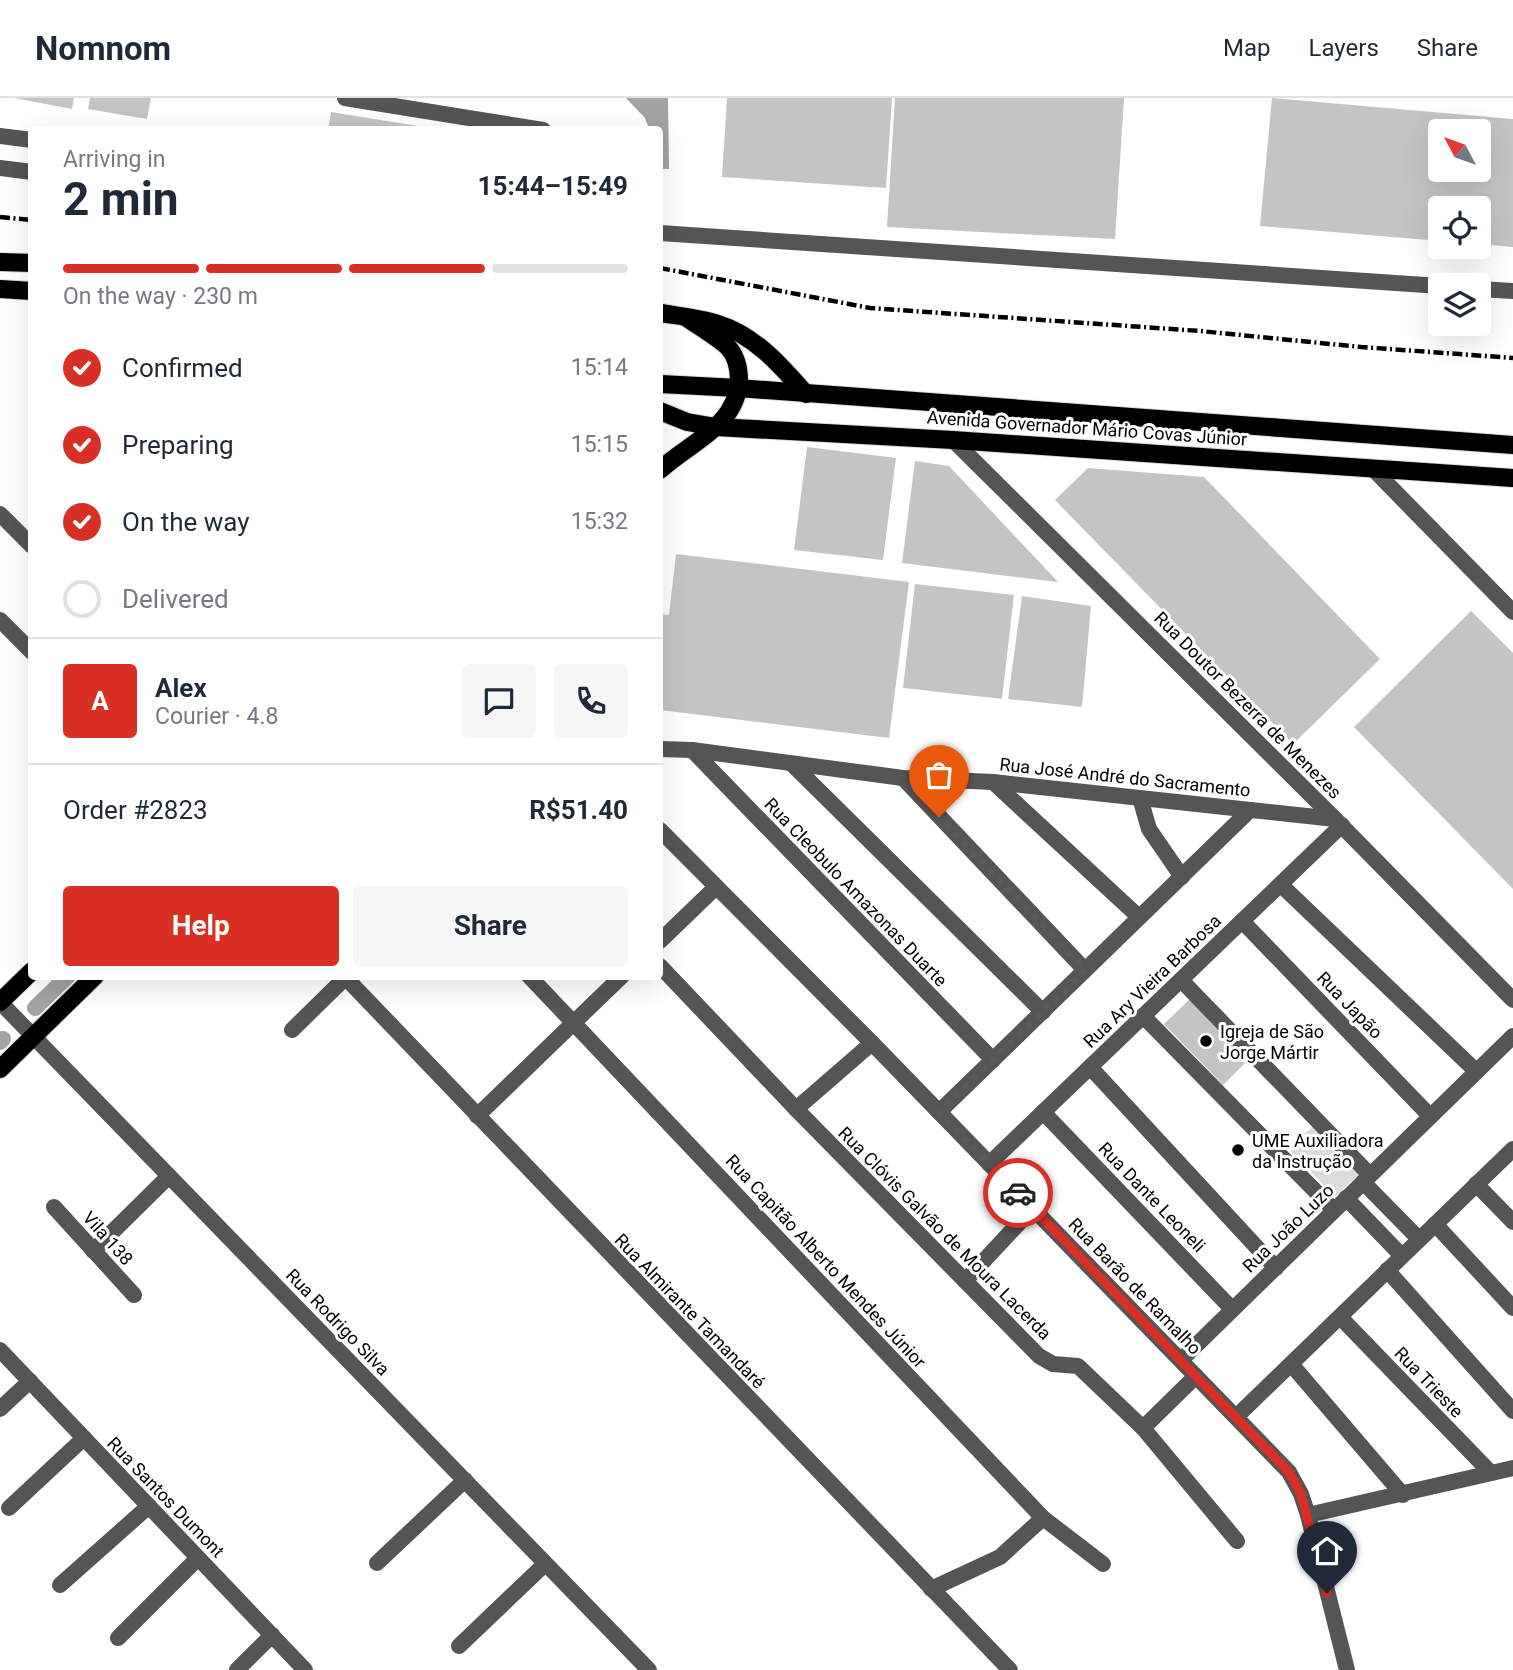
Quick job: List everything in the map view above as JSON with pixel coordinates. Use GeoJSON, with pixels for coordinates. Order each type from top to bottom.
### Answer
{"type":"FeatureCollection","features":[{"type":"Feature","properties":{"kind":"main road"},"geometry":{"type":"LineString","coordinates":[[0,262],[28,263]]}},
{"type":"Feature","properties":{"kind":"main road"},"geometry":{"type":"LineString","coordinates":[[0,289],[28,291]]}},
{"type":"Feature","properties":{"kind":"main road"},"geometry":{"type":"LineString","coordinates":[[663,314],[718,324],[741,334],[773,357],[806,394]]}},
{"type":"Feature","properties":{"kind":"main road"},"geometry":{"type":"LineString","coordinates":[[663,468],[716,427],[735,405],[738,387],[739,368],[729,348],[687,318]]}},
{"type":"Feature","properties":{"kind":"main road","name":"Avenida Governador Mário Covas Júnior"},"geometry":{"type":"LineString","coordinates":[[663,384],[738,387],[1513,445]]}},
{"type":"Feature","properties":{"kind":"main road","name":"Avenida Governador Mário Covas Júnior"},"geometry":{"type":"LineString","coordinates":[[663,412],[687,422],[716,427],[953,440],[1513,478]]}},
{"type":"Feature","properties":{"kind":"main road"},"geometry":{"type":"LineString","coordinates":[[1,1003],[28,975]]}},
{"type":"Feature","properties":{"kind":"main road"},"geometry":{"type":"LineString","coordinates":[[0,1069],[31,1034],[91,980]]}},
{"type":"Feature","properties":{"kind":"street"},"geometry":{"type":"LineString","coordinates":[[345,98],[518,126]]}},
{"type":"Feature","properties":{"kind":"street"},"geometry":{"type":"LineString","coordinates":[[0,136],[28,140]]}},
{"type":"Feature","properties":{"kind":"street"},"geometry":{"type":"LineString","coordinates":[[0,168],[28,172]]}},
{"type":"Feature","properties":{"kind":"street"},"geometry":{"type":"LineString","coordinates":[[663,233],[1428,285]]}},
{"type":"Feature","properties":{"kind":"street"},"geometry":{"type":"LineString","coordinates":[[1491,290],[1513,291]]}},
{"type":"Feature","properties":{"kind":"street","name":"Rua Doutor Bezerra de Menezes"},"geometry":{"type":"LineString","coordinates":[[953,440],[1513,999]]}},
{"type":"Feature","properties":{"kind":"street"},"geometry":{"type":"LineString","coordinates":[[1373,468],[1513,612]]}},
{"type":"Feature","properties":{"kind":"street"},"geometry":{"type":"LineString","coordinates":[[0,514],[28,542]]}},
{"type":"Feature","properties":{"kind":"street"},"geometry":{"type":"LineString","coordinates":[[0,621],[28,648]]}},
{"type":"Feature","properties":{"kind":"street","name":"Rua José André do Sacramento"},"geometry":{"type":"LineString","coordinates":[[663,749],[692,750],[903,778],[993,782],[1338,822]]}},
{"type":"Feature","properties":{"kind":"street","name":"Rua Cleobulo Amazonas Duarte"},"geometry":{"type":"LineString","coordinates":[[692,750],[993,1060]]}},
{"type":"Feature","properties":{"kind":"street"},"geometry":{"type":"LineString","coordinates":[[793,765],[1043,1012]]}},
{"type":"Feature","properties":{"kind":"street"},"geometry":{"type":"LineString","coordinates":[[903,778],[1085,970]]}},
{"type":"Feature","properties":{"kind":"street"},"geometry":{"type":"LineString","coordinates":[[993,782],[1139,918]]}},
{"type":"Feature","properties":{"kind":"street"},"geometry":{"type":"LineString","coordinates":[[1140,798],[1149,829],[1182,877]]}},
{"type":"Feature","properties":{"kind":"street"},"geometry":{"type":"LineString","coordinates":[[939,1112],[1250,810]]}},
{"type":"Feature","properties":{"kind":"street","name":"Rua Ary Vieira Barbosa"},"geometry":{"type":"LineString","coordinates":[[989,1164],[1282,885],[1338,822]]}},
{"type":"Feature","properties":{"kind":"street","name":"Rua Barão de Ramalho"},"geometry":{"type":"LineString","coordinates":[[663,833],[872,1043],[1289,1472],[1308,1515],[1347,1670]]}},
{"type":"Feature","properties":{"kind":"street"},"geometry":{"type":"LineString","coordinates":[[1282,885],[1476,1071]]}},
{"type":"Feature","properties":{"kind":"street"},"geometry":{"type":"LineString","coordinates":[[663,938],[715,888]]}},
{"type":"Feature","properties":{"kind":"street","name":"Rua Japão"},"geometry":{"type":"LineString","coordinates":[[1242,921],[1430,1116]]}},
{"type":"Feature","properties":{"kind":"street","name":"Rua Clóvis Galvão de Moura Lacerda"},"geometry":{"type":"LineString","coordinates":[[663,969],[1039,1356],[1053,1364],[1078,1366],[1143,1428],[1237,1541]]}},
{"type":"Feature","properties":{"kind":"street"},"geometry":{"type":"LineString","coordinates":[[292,1030],[342,980]]}},
{"type":"Feature","properties":{"kind":"street","name":"Rua Almirante Tamandaré"},"geometry":{"type":"LineString","coordinates":[[348,980],[1010,1670]]}},
{"type":"Feature","properties":{"kind":"street","name":"Rua Capitão Alberto Mendes Júnior"},"geometry":{"type":"LineString","coordinates":[[533,980],[1043,1518],[1102,1564]]}},
{"type":"Feature","properties":{"kind":"street"},"geometry":{"type":"LineString","coordinates":[[477,1116],[618,980]]}},
{"type":"Feature","properties":{"kind":"street"},"geometry":{"type":"LineString","coordinates":[[1181,980],[1367,1178],[1419,1240]]}},
{"type":"Feature","properties":{"kind":"street","name":"Rua Rodrigo Silva"},"geometry":{"type":"LineString","coordinates":[[1,1003],[649,1670]]}},
{"type":"Feature","properties":{"kind":"street"},"geometry":{"type":"LineString","coordinates":[[1143,1016],[1334,1210]]}},
{"type":"Feature","properties":{"kind":"street","name":"Rua João Luzo"},"geometry":{"type":"LineString","coordinates":[[1181,1360],[1513,1035]]}},
{"type":"Feature","properties":{"kind":"street"},"geometry":{"type":"LineString","coordinates":[[796,1109],[872,1043]]}},
{"type":"Feature","properties":{"kind":"street"},"geometry":{"type":"LineString","coordinates":[[1090,1067],[1276,1268]]}},
{"type":"Feature","properties":{"kind":"street","name":"Rua Dante Leoneli"},"geometry":{"type":"LineString","coordinates":[[1043,1112],[1232,1309]]}},
{"type":"Feature","properties":{"kind":"street"},"geometry":{"type":"LineString","coordinates":[[1236,1417],[1513,1149]]}},
{"type":"Feature","properties":{"kind":"street"},"geometry":{"type":"LineString","coordinates":[[93,1251],[169,1176]]}},
{"type":"Feature","properties":{"kind":"street"},"geometry":{"type":"LineString","coordinates":[[1476,1184],[1513,1222]]}},
{"type":"Feature","properties":{"kind":"street"},"geometry":{"type":"LineString","coordinates":[[1346,1198],[1402,1256]]}},
{"type":"Feature","properties":{"kind":"street","name":"Vila 138"},"geometry":{"type":"LineString","coordinates":[[54,1207],[134,1295]]}},
{"type":"Feature","properties":{"kind":"street"},"geometry":{"type":"LineString","coordinates":[[965,1281],[1033,1208]]}},
{"type":"Feature","properties":{"kind":"street"},"geometry":{"type":"LineString","coordinates":[[1435,1224],[1513,1308]]}},
{"type":"Feature","properties":{"kind":"street"},"geometry":{"type":"LineString","coordinates":[[1387,1270],[1513,1411]]}},
{"type":"Feature","properties":{"kind":"street","name":"Rua Trieste"},"geometry":{"type":"LineString","coordinates":[[1340,1317],[1491,1473]]}},
{"type":"Feature","properties":{"kind":"street","name":"Rua Santos Dumont"},"geometry":{"type":"LineString","coordinates":[[0,1350],[305,1670]]}},
{"type":"Feature","properties":{"kind":"street"},"geometry":{"type":"LineString","coordinates":[[1291,1364],[1403,1495]]}},
{"type":"Feature","properties":{"kind":"street"},"geometry":{"type":"LineString","coordinates":[[1143,1428],[1196,1376]]}},
{"type":"Feature","properties":{"kind":"street"},"geometry":{"type":"LineString","coordinates":[[0,1409],[30,1381]]}},
{"type":"Feature","properties":{"kind":"street"},"geometry":{"type":"LineString","coordinates":[[9,1508],[84,1438]]}},
{"type":"Feature","properties":{"kind":"street"},"geometry":{"type":"LineString","coordinates":[[1308,1515],[1513,1468]]}},
{"type":"Feature","properties":{"kind":"street"},"geometry":{"type":"LineString","coordinates":[[377,1563],[464,1480]]}},
{"type":"Feature","properties":{"kind":"street"},"geometry":{"type":"LineString","coordinates":[[60,1585],[149,1506]]}},
{"type":"Feature","properties":{"kind":"street"},"geometry":{"type":"LineString","coordinates":[[931,1589],[1000,1556],[1043,1518]]}},
{"type":"Feature","properties":{"kind":"street"},"geometry":{"type":"LineString","coordinates":[[118,1638],[198,1558]]}},
{"type":"Feature","properties":{"kind":"street"},"geometry":{"type":"LineString","coordinates":[[459,1646],[545,1564]]}},
{"type":"Feature","properties":{"kind":"street"},"geometry":{"type":"LineString","coordinates":[[237,1670],[272,1635]]}},
{"type":"Feature","properties":{"kind":"shaded area"},"geometry":{"type":"Polygon","coordinates":[[[626,98],[668,98],[669,169],[663,169],[663,126],[648,126],[645,118],[626,98]]]}},
{"type":"Feature","properties":{"kind":"shaded area"},"geometry":{"type":"Polygon","coordinates":[[[1316,1123],[1363,1170],[1335,1197],[1289,1149],[1316,1123]]]}},
{"type":"Feature","properties":{"kind":"building"},"geometry":{"type":"Polygon","coordinates":[[[14,98],[74,98],[72,109],[14,98]]]}},
{"type":"Feature","properties":{"kind":"building"},"geometry":{"type":"Polygon","coordinates":[[[90,98],[151,98],[147,119],[88,109],[90,98]]]}},
{"type":"Feature","properties":{"kind":"building"},"geometry":{"type":"Polygon","coordinates":[[[727,98],[892,98],[886,188],[722,177],[727,98]]]}},
{"type":"Feature","properties":{"kind":"building"},"geometry":{"type":"Polygon","coordinates":[[[895,98],[1124,98],[1115,239],[887,227],[895,98]]]}},
{"type":"Feature","properties":{"kind":"building"},"geometry":{"type":"Polygon","coordinates":[[[1272,98],[1513,119],[1513,247],[1491,245],[1491,196],[1428,196],[1428,240],[1260,226],[1272,98]]]}},
{"type":"Feature","properties":{"kind":"building"},"geometry":{"type":"Polygon","coordinates":[[[331,112],[418,126],[329,126],[331,112]]]}},
{"type":"Feature","properties":{"kind":"building"},"geometry":{"type":"Polygon","coordinates":[[[807,447],[896,458],[883,560],[794,550],[807,447]]]}},
{"type":"Feature","properties":{"kind":"building"},"geometry":{"type":"Polygon","coordinates":[[[915,461],[949,466],[1058,582],[902,563],[915,461]]]}},
{"type":"Feature","properties":{"kind":"building"},"geometry":{"type":"Polygon","coordinates":[[[1088,468],[1204,477],[1380,659],[1293,744],[1055,500],[1088,468]]]}},
{"type":"Feature","properties":{"kind":"building"},"geometry":{"type":"Polygon","coordinates":[[[676,554],[909,582],[889,738],[663,710],[663,614],[669,615],[676,554]]]}},
{"type":"Feature","properties":{"kind":"building"},"geometry":{"type":"Polygon","coordinates":[[[915,584],[1014,595],[1002,699],[903,688],[915,584]]]}},
{"type":"Feature","properties":{"kind":"building"},"geometry":{"type":"Polygon","coordinates":[[[1022,596],[1091,606],[1082,707],[1008,699],[1022,596]]]}},
{"type":"Feature","properties":{"kind":"building"},"geometry":{"type":"Polygon","coordinates":[[[1471,611],[1513,653],[1513,889],[1354,727],[1471,611]]]}},
{"type":"Feature","properties":{"kind":"building","name":"Igreja de São Jorge Mártir"},"geometry":{"type":"Polygon","coordinates":[[[1190,999],[1250,1058],[1223,1085],[1164,1024],[1190,999]]]}},
{"type":"Feature","properties":{"kind":"waterway"},"geometry":{"type":"LineString","coordinates":[[35,1008],[64,980]]}},
{"type":"Feature","properties":{"kind":"waterway"},"geometry":{"type":"LineString","coordinates":[[0,1042],[3,1039]]}},
{"type":"Feature","properties":{"kind":"railway"},"geometry":{"type":"LineString","coordinates":[[0,217],[28,220]]}},
{"type":"Feature","properties":{"kind":"railway"},"geometry":{"type":"LineString","coordinates":[[663,269],[870,308],[1200,331],[1361,347],[1513,358]]}},
{"type":"Feature","properties":{"kind":"way so far"},"geometry":{"type":"LineString","coordinates":[[939,817],[1085,970],[939,1112],[1018,1193]]}},
{"type":"Feature","properties":{"kind":"place","name":"Igreja de São Jorge Mártir"},"geometry":{"type":"Point","coordinates":[1206,1041]}},
{"type":"Feature","properties":{"kind":"place","name":"UME Auxiliadora da Instrução"},"geometry":{"type":"Point","coordinates":[1238,1150]}},
{"type":"Feature","properties":{"kind":"route"},"geometry":{"type":"LineString","coordinates":[[1018,1193],[1289,1472],[1308,1515],[1327,1593]]}}]}
